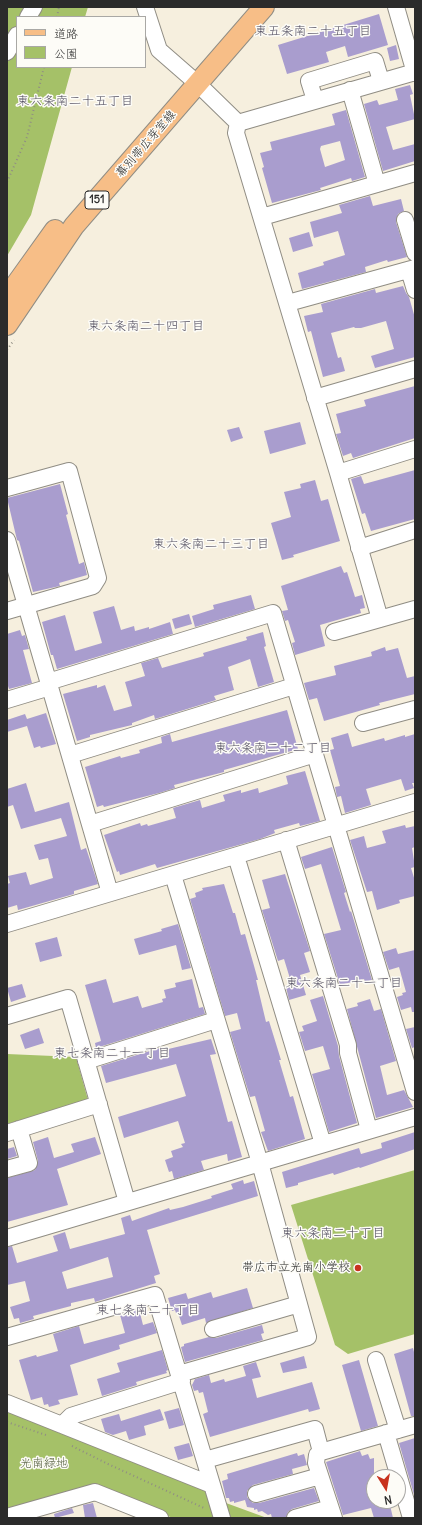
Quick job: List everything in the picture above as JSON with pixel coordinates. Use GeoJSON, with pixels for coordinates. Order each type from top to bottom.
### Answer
{"type":"FeatureCollection","features":[{"type":"Feature","properties":{"kind":"main road","name":"幕別帯広芽室線"},"geometry":{"type":"LineString","coordinates":[[7,325],[74,226],[193,80],[247,7]]}},
{"type":"Feature","properties":{"kind":"main road","name":"幕別帯広芽室線"},"geometry":{"type":"LineString","coordinates":[[7,297],[63,220],[193,80],[264,7]]}},
{"type":"Feature","properties":{"kind":"street"},"geometry":{"type":"LineString","coordinates":[[29,16],[34,7]]}},
{"type":"Feature","properties":{"kind":"street"},"geometry":{"type":"LineString","coordinates":[[145,7],[160,50],[238,123]]}},
{"type":"Feature","properties":{"kind":"street"},"geometry":{"type":"LineString","coordinates":[[238,123],[415,72],[396,7]]}},
{"type":"Feature","properties":{"kind":"street"},"geometry":{"type":"LineString","coordinates":[[7,52],[16,37]]}},
{"type":"Feature","properties":{"kind":"street"},"geometry":{"type":"LineString","coordinates":[[315,100],[309,81],[368,64],[375,62],[381,81]]}},
{"type":"Feature","properties":{"kind":"street"},"geometry":{"type":"LineString","coordinates":[[350,90],[377,184]]}},
{"type":"Feature","properties":{"kind":"street"},"geometry":{"type":"LineString","coordinates":[[238,123],[236,133],[288,303],[380,619]]}},
{"type":"Feature","properties":{"kind":"street"},"geometry":{"type":"LineString","coordinates":[[262,217],[415,174]]}},
{"type":"Feature","properties":{"kind":"street"},"geometry":{"type":"LineString","coordinates":[[405,220],[415,253]]}},
{"type":"Feature","properties":{"kind":"street"},"geometry":{"type":"LineString","coordinates":[[288,303],[412,269],[415,290]]}},
{"type":"Feature","properties":{"kind":"street"},"geometry":{"type":"LineString","coordinates":[[315,398],[415,369]]}},
{"type":"Feature","properties":{"kind":"street"},"geometry":{"type":"LineString","coordinates":[[338,473],[415,449]]}},
{"type":"Feature","properties":{"kind":"street"},"geometry":{"type":"LineString","coordinates":[[7,488],[68,470],[98,578],[93,586],[7,611]]}},
{"type":"Feature","properties":{"kind":"street"},"geometry":{"type":"LineString","coordinates":[[360,548],[415,530]]}},
{"type":"Feature","properties":{"kind":"street"},"geometry":{"type":"LineString","coordinates":[[7,540],[110,893]]}},
{"type":"Feature","properties":{"kind":"street"},"geometry":{"type":"LineString","coordinates":[[334,632],[415,609]]}},
{"type":"Feature","properties":{"kind":"street"},"geometry":{"type":"LineString","coordinates":[[7,700],[49,685],[273,614],[415,1092]]}},
{"type":"Feature","properties":{"kind":"street"},"geometry":{"type":"LineString","coordinates":[[70,755],[294,686]]}},
{"type":"Feature","properties":{"kind":"street"},"geometry":{"type":"LineString","coordinates":[[363,723],[415,709]]}},
{"type":"Feature","properties":{"kind":"street"},"geometry":{"type":"LineString","coordinates":[[90,824],[314,754]]}},
{"type":"Feature","properties":{"kind":"street"},"geometry":{"type":"LineString","coordinates":[[7,924],[415,802]]}},
{"type":"Feature","properties":{"kind":"street"},"geometry":{"type":"LineString","coordinates":[[286,840],[348,1045],[348,1053],[369,1130]]}},
{"type":"Feature","properties":{"kind":"street"},"geometry":{"type":"LineString","coordinates":[[236,856],[323,1144]]}},
{"type":"Feature","properties":{"kind":"street"},"geometry":{"type":"LineString","coordinates":[[62,1425],[72,1416],[180,1378],[308,1337],[260,1163],[173,875]]}},
{"type":"Feature","properties":{"kind":"street"},"geometry":{"type":"LineString","coordinates":[[7,1016],[68,998],[127,1202]]}},
{"type":"Feature","properties":{"kind":"street"},"geometry":{"type":"LineString","coordinates":[[86,1061],[216,1020]]}},
{"type":"Feature","properties":{"kind":"street"},"geometry":{"type":"LineString","coordinates":[[7,1169],[29,1163],[13,1131],[99,1104]]}},
{"type":"Feature","properties":{"kind":"street"},"geometry":{"type":"LineString","coordinates":[[7,1238],[415,1116]]}},
{"type":"Feature","properties":{"kind":"street"},"geometry":{"type":"LineString","coordinates":[[8,1334],[156,1295],[222,1517]]}},
{"type":"Feature","properties":{"kind":"street"},"geometry":{"type":"LineString","coordinates":[[213,1329],[299,1304]]}},
{"type":"Feature","properties":{"kind":"street"},"geometry":{"type":"LineString","coordinates":[[376,1360],[411,1518]]}},
{"type":"Feature","properties":{"kind":"street"},"geometry":{"type":"LineString","coordinates":[[7,1403],[212,1485]]}},
{"type":"Feature","properties":{"kind":"street"},"geometry":{"type":"LineString","coordinates":[[295,1518],[332,1513],[316,1463],[317,1455],[322,1452],[415,1425]]}},
{"type":"Feature","properties":{"kind":"street"},"geometry":{"type":"LineString","coordinates":[[205,1460],[315,1429],[322,1452]]}},
{"type":"Feature","properties":{"kind":"street"},"geometry":{"type":"LineString","coordinates":[[256,1494],[320,1476]]}},
{"type":"Feature","properties":{"kind":"street"},"geometry":{"type":"LineString","coordinates":[[7,1518],[95,1492],[160,1518]]}},
{"type":"Feature","properties":{"kind":"path"},"geometry":{"type":"LineString","coordinates":[[7,182],[27,136],[44,68]]}},
{"type":"Feature","properties":{"kind":"path"},"geometry":{"type":"LineString","coordinates":[[7,1422],[50,1437]]}},
{"type":"Feature","properties":{"kind":"path"},"geometry":{"type":"LineString","coordinates":[[71,1445],[108,1464],[222,1517]]}},
{"type":"Feature","properties":{"kind":"green space"},"geometry":{"type":"Polygon","coordinates":[[[7,7],[88,7],[85,16],[16,16],[16,68],[72,68],[31,215],[7,256],[7,7]]]}},
{"type":"Feature","properties":{"kind":"green space"},"geometry":{"type":"Polygon","coordinates":[[[7,1054],[76,1057],[88,1100],[7,1124],[7,1054]]]}},
{"type":"Feature","properties":{"kind":"green space","name":"帯広市立光南小学校"},"geometry":{"type":"Polygon","coordinates":[[[415,1170],[415,1334],[348,1354],[335,1345],[291,1205],[415,1170]]]}},
{"type":"Feature","properties":{"kind":"green space","name":"光南緑地"},"geometry":{"type":"Polygon","coordinates":[[[7,1409],[206,1488],[226,1503],[267,1518],[173,1518],[95,1488],[7,1513],[7,1409]]]}},
{"type":"Feature","properties":{"kind":"building"},"geometry":{"type":"Polygon","coordinates":[[[379,14],[388,45],[348,57],[345,46],[326,52],[329,62],[287,74],[278,45],[379,14]]]}},
{"type":"Feature","properties":{"kind":"building"},"geometry":{"type":"Polygon","coordinates":[[[396,45],[399,59],[390,61],[387,48],[396,45]]]}},
{"type":"Feature","properties":{"kind":"building"},"geometry":{"type":"Polygon","coordinates":[[[410,85],[413,94],[410,95],[415,119],[386,127],[393,150],[415,144],[415,161],[383,171],[364,104],[377,100],[379,105],[398,100],[395,89],[410,85]]]}},
{"type":"Feature","properties":{"kind":"building"},"geometry":{"type":"Polygon","coordinates":[[[346,110],[365,177],[352,181],[351,178],[320,188],[321,190],[272,203],[262,168],[264,167],[260,153],[272,150],[270,142],[335,125],[332,114],[346,110]],[[340,141],[321,146],[320,149],[325,167],[345,160],[340,141]]]}},
{"type":"Feature","properties":{"kind":"building"},"geometry":{"type":"Polygon","coordinates":[[[370,196],[373,206],[401,199],[404,211],[398,214],[396,222],[407,257],[388,262],[387,260],[365,267],[366,272],[302,289],[298,273],[324,265],[323,262],[345,255],[338,231],[314,238],[310,222],[342,213],[339,205],[370,196]]]}},
{"type":"Feature","properties":{"kind":"building"},"geometry":{"type":"Polygon","coordinates":[[[309,232],[313,246],[293,252],[289,238],[309,232]]]}},
{"type":"Feature","properties":{"kind":"building"},"geometry":{"type":"Polygon","coordinates":[[[403,286],[409,297],[415,318],[415,357],[375,368],[371,356],[394,349],[386,321],[361,328],[354,327],[331,333],[338,358],[341,357],[345,371],[323,377],[311,331],[308,332],[304,316],[323,312],[321,304],[375,289],[376,293],[403,286]]]}},
{"type":"Feature","properties":{"kind":"building"},"geometry":{"type":"Polygon","coordinates":[[[415,386],[415,438],[353,458],[351,453],[343,456],[336,434],[341,433],[336,414],[366,406],[364,400],[415,386]]]}},
{"type":"Feature","properties":{"kind":"building"},"geometry":{"type":"Polygon","coordinates":[[[300,422],[306,444],[270,454],[264,431],[300,422]]]}},
{"type":"Feature","properties":{"kind":"building"},"geometry":{"type":"Polygon","coordinates":[[[239,427],[243,438],[231,442],[227,430],[239,427]]]}},
{"type":"Feature","properties":{"kind":"building"},"geometry":{"type":"Polygon","coordinates":[[[415,470],[415,519],[371,531],[365,513],[362,514],[351,479],[361,476],[364,484],[415,470]]]}},
{"type":"Feature","properties":{"kind":"building"},"geometry":{"type":"Polygon","coordinates":[[[315,480],[321,501],[328,499],[340,541],[293,555],[294,557],[282,560],[271,523],[291,517],[284,492],[301,488],[300,484],[315,480]]]}},
{"type":"Feature","properties":{"kind":"building"},"geometry":{"type":"Polygon","coordinates":[[[60,484],[68,514],[66,515],[79,564],[84,562],[87,575],[59,583],[60,586],[33,592],[19,541],[17,540],[7,498],[60,484]]]}},
{"type":"Feature","properties":{"kind":"building"},"geometry":{"type":"Polygon","coordinates":[[[341,566],[344,573],[347,572],[355,597],[362,595],[365,608],[360,609],[361,613],[320,625],[325,646],[295,655],[292,643],[295,642],[288,620],[285,621],[282,611],[288,610],[281,586],[341,566]]]}},
{"type":"Feature","properties":{"kind":"building"},"geometry":{"type":"Polygon","coordinates":[[[251,595],[255,609],[195,627],[192,616],[214,609],[213,605],[251,595]]]}},
{"type":"Feature","properties":{"kind":"building"},"geometry":{"type":"Polygon","coordinates":[[[114,606],[121,630],[134,626],[135,631],[149,627],[149,629],[170,622],[173,634],[57,669],[53,655],[51,655],[42,622],[65,615],[75,651],[102,643],[93,612],[114,606]]]}},
{"type":"Feature","properties":{"kind":"building"},"geometry":{"type":"Polygon","coordinates":[[[189,614],[192,624],[175,629],[172,619],[189,614]]]}},
{"type":"Feature","properties":{"kind":"building"},"geometry":{"type":"Polygon","coordinates":[[[20,630],[22,636],[25,635],[29,649],[23,650],[32,683],[9,689],[7,683],[7,634],[20,630]]]}},
{"type":"Feature","properties":{"kind":"building"},"geometry":{"type":"Polygon","coordinates":[[[263,632],[266,646],[264,647],[274,682],[258,687],[250,659],[228,667],[234,690],[214,696],[216,700],[155,719],[154,715],[132,723],[132,725],[90,735],[90,737],[77,741],[63,694],[97,685],[97,688],[105,685],[114,711],[132,706],[125,682],[145,676],[141,663],[158,658],[162,668],[204,656],[203,653],[247,640],[246,637],[263,632]]]}},
{"type":"Feature","properties":{"kind":"building"},"geometry":{"type":"Polygon","coordinates":[[[385,647],[386,651],[398,648],[407,678],[415,676],[415,694],[379,703],[380,705],[324,721],[317,698],[309,700],[304,683],[336,675],[334,666],[372,656],[371,652],[385,647]]]}},
{"type":"Feature","properties":{"kind":"building"},"geometry":{"type":"Polygon","coordinates":[[[287,710],[298,749],[224,770],[224,772],[174,785],[175,788],[159,793],[104,807],[103,805],[97,807],[85,767],[120,756],[121,758],[140,753],[139,750],[162,743],[161,737],[170,734],[172,742],[287,710]]]}},
{"type":"Feature","properties":{"kind":"building"},"geometry":{"type":"Polygon","coordinates":[[[46,713],[56,744],[41,748],[40,746],[34,748],[27,726],[7,732],[7,720],[25,714],[27,719],[46,713]]]}},
{"type":"Feature","properties":{"kind":"building"},"geometry":{"type":"Polygon","coordinates":[[[348,733],[352,747],[384,738],[385,741],[405,735],[405,737],[415,734],[415,783],[412,783],[414,788],[405,791],[401,779],[366,789],[371,805],[345,813],[341,796],[337,797],[335,787],[340,786],[330,750],[334,749],[331,738],[348,733]]]}},
{"type":"Feature","properties":{"kind":"building"},"geometry":{"type":"Polygon","coordinates":[[[305,771],[320,821],[300,826],[299,823],[274,830],[275,833],[260,839],[157,868],[155,864],[120,875],[119,871],[117,872],[104,835],[140,823],[141,826],[147,824],[148,826],[176,818],[173,808],[200,800],[202,808],[225,801],[223,795],[241,790],[241,793],[258,788],[259,793],[288,784],[286,776],[305,771]]]}},
{"type":"Feature","properties":{"kind":"building"},"geometry":{"type":"Polygon","coordinates":[[[26,783],[35,812],[69,802],[81,850],[86,848],[98,884],[74,891],[74,894],[18,910],[17,905],[7,908],[7,884],[10,883],[8,876],[26,872],[30,885],[53,878],[48,858],[39,860],[34,845],[67,836],[61,818],[21,829],[13,805],[7,807],[7,789],[26,783]]]}},
{"type":"Feature","properties":{"kind":"building"},"geometry":{"type":"Polygon","coordinates":[[[405,825],[406,828],[415,826],[415,847],[412,848],[415,867],[411,868],[415,881],[415,896],[399,900],[400,903],[377,910],[372,891],[367,892],[350,840],[364,836],[367,848],[386,843],[382,831],[405,825]]]}},
{"type":"Feature","properties":{"kind":"building"},"geometry":{"type":"Polygon","coordinates":[[[332,847],[346,892],[344,893],[372,980],[365,982],[364,979],[340,985],[324,934],[341,930],[321,864],[305,869],[301,857],[332,847]]]}},
{"type":"Feature","properties":{"kind":"building"},"geometry":{"type":"Polygon","coordinates":[[[285,874],[310,951],[304,953],[310,972],[300,975],[306,995],[289,1000],[286,987],[292,985],[284,959],[278,961],[262,910],[270,908],[262,880],[285,874]]]}},
{"type":"Feature","properties":{"kind":"building"},"geometry":{"type":"Polygon","coordinates":[[[224,884],[233,913],[235,913],[241,935],[245,934],[258,980],[256,980],[266,1022],[269,1021],[290,1097],[293,1096],[305,1139],[268,1151],[261,1132],[265,1131],[255,1096],[250,1097],[230,1032],[241,1029],[237,1013],[225,1016],[190,899],[196,897],[195,893],[203,890],[202,888],[224,884]]]}},
{"type":"Feature","properties":{"kind":"building"},"geometry":{"type":"Polygon","coordinates":[[[178,924],[191,968],[182,970],[176,945],[139,955],[134,939],[162,931],[161,929],[178,924]]]}},
{"type":"Feature","properties":{"kind":"building"},"geometry":{"type":"Polygon","coordinates":[[[57,937],[62,956],[40,962],[35,943],[57,937]]]}},
{"type":"Feature","properties":{"kind":"building"},"geometry":{"type":"Polygon","coordinates":[[[396,948],[398,954],[415,950],[415,1012],[412,1012],[411,1007],[401,1010],[397,997],[406,992],[399,967],[389,970],[383,952],[396,948]]]}},
{"type":"Feature","properties":{"kind":"building"},"geometry":{"type":"Polygon","coordinates":[[[106,979],[113,1003],[138,996],[142,1008],[163,1002],[162,999],[166,998],[164,990],[176,987],[175,983],[192,979],[199,1008],[203,1007],[205,1014],[96,1048],[95,1043],[101,1041],[85,985],[106,979]]]}},
{"type":"Feature","properties":{"kind":"building"},"geometry":{"type":"Polygon","coordinates":[[[22,984],[26,997],[11,1002],[7,988],[22,984]]]}},
{"type":"Feature","properties":{"kind":"building"},"geometry":{"type":"Polygon","coordinates":[[[323,996],[338,1046],[339,1056],[357,1123],[329,1132],[312,1074],[330,1069],[323,1046],[305,1051],[299,1032],[304,1031],[302,1026],[317,1021],[310,1000],[323,996]]]}},
{"type":"Feature","properties":{"kind":"building"},"geometry":{"type":"Polygon","coordinates":[[[370,999],[374,1011],[381,1009],[396,1061],[380,1066],[387,1095],[404,1090],[413,1107],[376,1118],[347,1009],[358,1006],[357,1003],[370,999]]]}},
{"type":"Feature","properties":{"kind":"building"},"geometry":{"type":"Polygon","coordinates":[[[415,1027],[415,1047],[412,1048],[406,1029],[415,1027]]]}},
{"type":"Feature","properties":{"kind":"building"},"geometry":{"type":"Polygon","coordinates":[[[39,1028],[44,1043],[25,1049],[20,1035],[39,1028]]]}},
{"type":"Feature","properties":{"kind":"building"},"geometry":{"type":"Polygon","coordinates":[[[211,1039],[216,1054],[210,1055],[228,1122],[232,1121],[242,1157],[228,1161],[227,1154],[201,1161],[204,1170],[174,1179],[172,1171],[169,1172],[165,1160],[173,1157],[171,1151],[183,1147],[181,1144],[185,1143],[178,1121],[124,1138],[118,1117],[186,1096],[176,1064],[106,1083],[101,1066],[163,1047],[164,1050],[211,1039]]]}},
{"type":"Feature","properties":{"kind":"building"},"geometry":{"type":"Polygon","coordinates":[[[415,1132],[415,1149],[360,1168],[359,1167],[334,1175],[333,1173],[286,1188],[282,1172],[359,1148],[361,1154],[382,1148],[381,1143],[415,1132]]]}},
{"type":"Feature","properties":{"kind":"building"},"geometry":{"type":"Polygon","coordinates":[[[48,1137],[54,1158],[74,1152],[71,1144],[95,1137],[101,1154],[57,1169],[68,1205],[7,1222],[7,1178],[35,1170],[38,1161],[33,1142],[48,1137]]]}},
{"type":"Feature","properties":{"kind":"building"},"geometry":{"type":"Polygon","coordinates":[[[14,1147],[17,1156],[7,1159],[7,1149],[14,1147]]]}},
{"type":"Feature","properties":{"kind":"building"},"geometry":{"type":"Polygon","coordinates":[[[243,1180],[244,1184],[254,1181],[258,1196],[147,1230],[160,1274],[154,1276],[156,1283],[95,1302],[94,1298],[71,1303],[71,1306],[33,1316],[34,1319],[20,1323],[19,1318],[14,1319],[10,1307],[30,1301],[25,1281],[7,1285],[7,1247],[12,1246],[17,1263],[58,1251],[53,1236],[65,1232],[70,1249],[125,1234],[121,1218],[130,1215],[132,1221],[169,1208],[170,1210],[183,1207],[212,1198],[211,1196],[233,1189],[231,1184],[243,1180]],[[108,1257],[62,1272],[67,1289],[113,1277],[108,1257]]]}},
{"type":"Feature","properties":{"kind":"building"},"geometry":{"type":"Polygon","coordinates":[[[247,1288],[253,1308],[206,1323],[205,1318],[182,1325],[178,1313],[176,1313],[175,1310],[172,1311],[168,1298],[186,1293],[188,1299],[211,1292],[213,1298],[247,1288]]]}},
{"type":"Feature","properties":{"kind":"building"},"geometry":{"type":"Polygon","coordinates":[[[139,1309],[143,1325],[153,1322],[157,1333],[119,1345],[120,1349],[70,1365],[78,1395],[58,1400],[60,1404],[49,1407],[48,1404],[44,1405],[42,1397],[31,1400],[19,1360],[58,1351],[53,1334],[79,1326],[84,1344],[125,1333],[120,1315],[139,1309]]]}},
{"type":"Feature","properties":{"kind":"building"},"geometry":{"type":"Polygon","coordinates":[[[262,1325],[264,1333],[261,1334],[263,1340],[185,1362],[181,1347],[184,1346],[184,1344],[209,1337],[216,1338],[262,1325]]]}},
{"type":"Feature","properties":{"kind":"building"},"geometry":{"type":"Polygon","coordinates":[[[413,1348],[415,1356],[415,1416],[411,1416],[394,1354],[413,1348]]]}},
{"type":"Feature","properties":{"kind":"building"},"geometry":{"type":"Polygon","coordinates":[[[162,1350],[168,1370],[166,1371],[167,1373],[136,1382],[137,1385],[102,1396],[97,1379],[120,1372],[117,1363],[162,1350]]]}},
{"type":"Feature","properties":{"kind":"building"},"geometry":{"type":"Polygon","coordinates":[[[304,1356],[307,1368],[283,1373],[280,1363],[304,1356]]]}},
{"type":"Feature","properties":{"kind":"building"},"geometry":{"type":"Polygon","coordinates":[[[359,1360],[378,1426],[361,1431],[342,1365],[359,1360]]]}},
{"type":"Feature","properties":{"kind":"building"},"geometry":{"type":"Polygon","coordinates":[[[256,1362],[261,1377],[252,1379],[257,1398],[312,1382],[320,1409],[309,1412],[308,1409],[210,1437],[203,1414],[208,1412],[203,1392],[199,1393],[198,1390],[194,1391],[192,1385],[195,1379],[209,1375],[211,1383],[224,1379],[225,1382],[246,1376],[243,1366],[256,1362]]]}},
{"type":"Feature","properties":{"kind":"building"},"geometry":{"type":"Polygon","coordinates":[[[179,1408],[184,1425],[169,1429],[164,1412],[179,1408]]]}},
{"type":"Feature","properties":{"kind":"building"},"geometry":{"type":"Polygon","coordinates":[[[160,1409],[164,1420],[144,1426],[146,1435],[129,1440],[126,1431],[113,1435],[105,1432],[101,1419],[119,1414],[121,1421],[160,1409]]]}},
{"type":"Feature","properties":{"kind":"building"},"geometry":{"type":"Polygon","coordinates":[[[415,1438],[415,1498],[399,1443],[415,1438]]]}},
{"type":"Feature","properties":{"kind":"building"},"geometry":{"type":"Polygon","coordinates":[[[189,1443],[193,1456],[178,1460],[174,1447],[189,1443]]]}},
{"type":"Feature","properties":{"kind":"building"},"geometry":{"type":"Polygon","coordinates":[[[360,1451],[362,1456],[368,1454],[370,1459],[374,1458],[374,1469],[366,1469],[367,1509],[343,1515],[326,1462],[360,1451]]]}},
{"type":"Feature","properties":{"kind":"building"},"geometry":{"type":"Polygon","coordinates":[[[297,1453],[298,1456],[304,1454],[307,1465],[292,1469],[293,1474],[253,1485],[247,1491],[247,1497],[253,1503],[259,1503],[314,1488],[319,1501],[292,1509],[288,1512],[286,1518],[272,1518],[271,1514],[268,1515],[262,1511],[258,1512],[257,1509],[254,1510],[254,1508],[247,1507],[245,1500],[234,1503],[234,1501],[230,1502],[229,1498],[226,1498],[222,1481],[228,1479],[227,1474],[297,1453]]]}},
{"type":"Feature","properties":{"kind":"building"},"geometry":{"type":"Polygon","coordinates":[[[93,1503],[97,1518],[85,1518],[83,1505],[93,1503]]]}},
{"type":"Feature","properties":{"kind":"building"},"geometry":{"type":"Polygon","coordinates":[[[72,1508],[74,1513],[55,1518],[54,1514],[72,1508]]]}},
{"type":"Feature","properties":{"kind":"building"},"geometry":{"type":"Polygon","coordinates":[[[371,1509],[391,1509],[393,1518],[374,1518],[371,1509]]]}},
{"type":"Feature","properties":{"kind":"place","name":"帯広市立光南小学校"},"geometry":{"type":"Point","coordinates":[358,1268]}},
{"type":"Feature","properties":{"kind":"district","name":"東五条南二十五丁目"},"geometry":{"type":"Point","coordinates":[313,31]}},
{"type":"Feature","properties":{"kind":"district","name":"東六条南二十五丁目"},"geometry":{"type":"Point","coordinates":[75,101]}},
{"type":"Feature","properties":{"kind":"district","name":"東六条南二十四丁目"},"geometry":{"type":"Point","coordinates":[146,326]}},
{"type":"Feature","properties":{"kind":"district","name":"東六条南二十三丁目"},"geometry":{"type":"Point","coordinates":[211,544]}},
{"type":"Feature","properties":{"kind":"district","name":"東六条南二十二丁目"},"geometry":{"type":"Point","coordinates":[273,748]}},
{"type":"Feature","properties":{"kind":"district","name":"東六条南二十一丁目"},"geometry":{"type":"Point","coordinates":[344,983]}},
{"type":"Feature","properties":{"kind":"district","name":"東七条南二十一丁目"},"geometry":{"type":"Point","coordinates":[112,1053]}},
{"type":"Feature","properties":{"kind":"district","name":"東六条南二十丁目"},"geometry":{"type":"Point","coordinates":[333,1233]}},
{"type":"Feature","properties":{"kind":"district","name":"東七条南二十丁目"},"geometry":{"type":"Point","coordinates":[148,1310]}}]}
